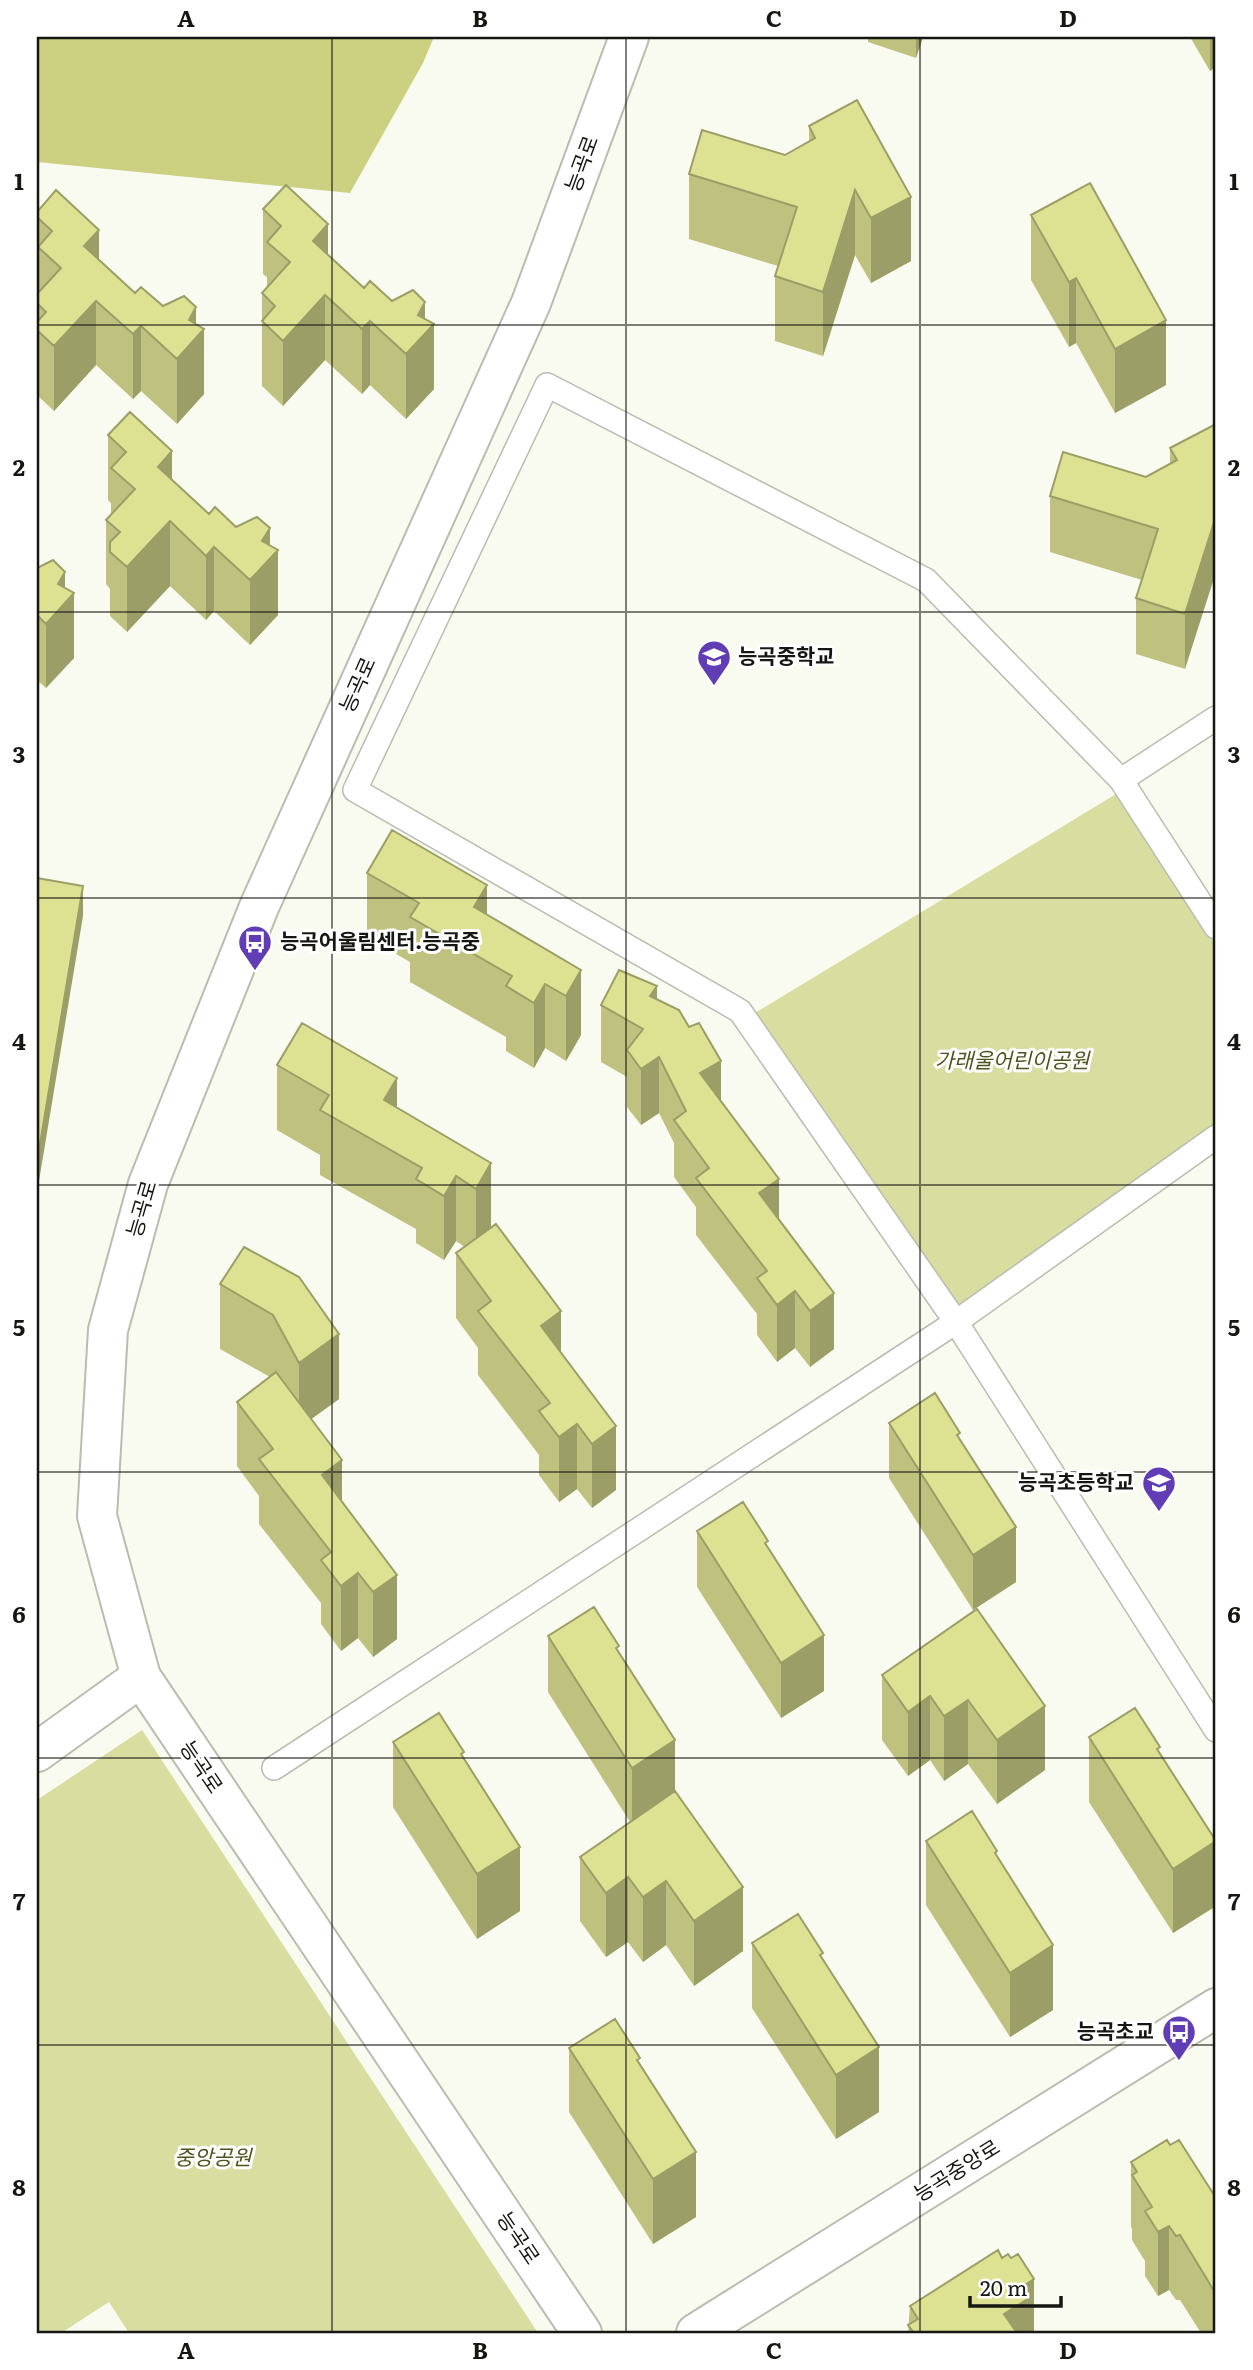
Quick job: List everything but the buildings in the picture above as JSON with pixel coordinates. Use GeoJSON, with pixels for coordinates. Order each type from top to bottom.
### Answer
{"type":"FeatureCollection","features":[{"type":"Feature","properties":{"kind":"main road","name":"능곡로"},"geometry":{"type":"LineString","coordinates":[[582,2333],[141,1677],[97,1516],[108,1330],[148,1184],[259,907],[531,303],[629,37]]}},
{"type":"Feature","properties":{"kind":"main road"},"geometry":{"type":"LineString","coordinates":[[37,1752],[141,1677]]}},
{"type":"Feature","properties":{"kind":"main road","name":"능곡중앙로"},"geometry":{"type":"LineString","coordinates":[[696,2333],[1216,2008]]}},
{"type":"Feature","properties":{"kind":"street"},"geometry":{"type":"LineString","coordinates":[[1216,928],[1121,780],[926,580],[547,385],[355,790],[740,1011],[956,1322],[1216,1730]]}},
{"type":"Feature","properties":{"kind":"street"},"geometry":{"type":"LineString","coordinates":[[1121,780],[1216,718]]}},
{"type":"Feature","properties":{"kind":"street"},"geometry":{"type":"LineString","coordinates":[[274,1769],[956,1322],[1216,1137]]}},
{"type":"Feature","properties":{"kind":"green space"},"geometry":{"type":"Polygon","coordinates":[[[37,37],[434,37],[423,63],[350,193],[37,162],[37,37]]]}},
{"type":"Feature","properties":{"kind":"green space","name":"가래울어린이공원"},"geometry":{"type":"Polygon","coordinates":[[[1116,794],[1216,946],[1216,1132],[960,1308],[755,1013],[1116,794]]]}},
{"type":"Feature","properties":{"kind":"green space","name":"중앙공원"},"geometry":{"type":"Polygon","coordinates":[[[142,1730],[538,2333],[129,2333],[109,2302],[61,2333],[37,2333],[37,1800],[142,1730]]]}},
{"type":"Feature","properties":{"kind":"place","name":"능곡중학교"},"geometry":{"type":"Point","coordinates":[714,687]}},
{"type":"Feature","properties":{"kind":"place","name":"능곡어울림센터.능곡중"},"geometry":{"type":"Point","coordinates":[255,972]}},
{"type":"Feature","properties":{"kind":"place","name":"능곡초등학교"},"geometry":{"type":"Point","coordinates":[1159,1513]}},
{"type":"Feature","properties":{"kind":"place","name":"능곡초교"},"geometry":{"type":"Point","coordinates":[1179,2062]}}]}
